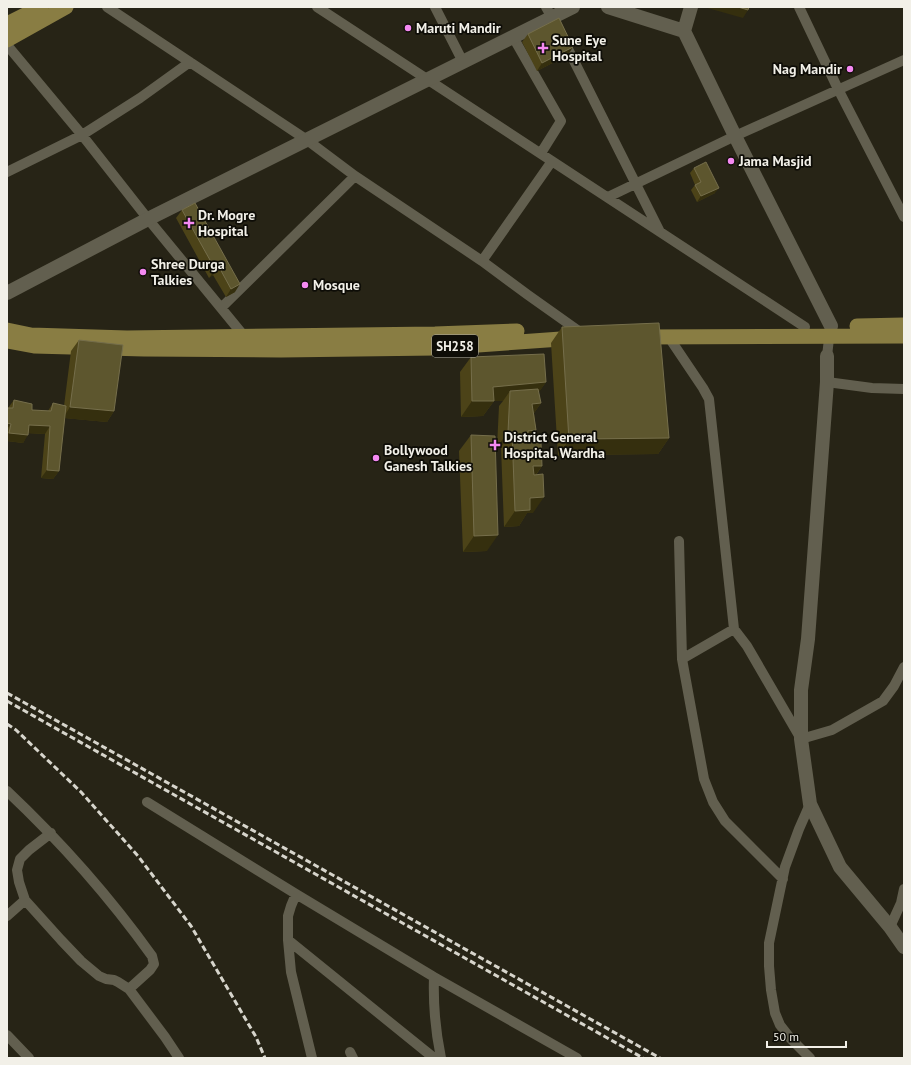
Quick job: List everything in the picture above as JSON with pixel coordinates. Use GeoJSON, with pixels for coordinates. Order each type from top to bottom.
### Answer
{"type":"FeatureCollection","features":[{"type":"Feature","properties":{"kind":"main road"},"geometry":{"type":"LineString","coordinates":[[7,24],[41,7]]}},
{"type":"Feature","properties":{"kind":"main road"},"geometry":{"type":"LineString","coordinates":[[7,40],[66,7]]}},
{"type":"Feature","properties":{"kind":"main road"},"geometry":{"type":"LineString","coordinates":[[904,325],[830,331],[668,336],[628,333],[805,327],[830,331],[904,336]]}},
{"type":"Feature","properties":{"kind":"main road","name":"SH258"},"geometry":{"type":"LineString","coordinates":[[7,330],[38,336],[127,338],[588,333]]}},
{"type":"Feature","properties":{"kind":"main road","name":"SH258"},"geometry":{"type":"LineString","coordinates":[[7,341],[34,346],[144,349],[281,350],[436,348],[588,333]]}},
{"type":"Feature","properties":{"kind":"street"},"geometry":{"type":"LineString","coordinates":[[107,7],[307,140],[355,176],[482,261],[528,295],[588,333]]}},
{"type":"Feature","properties":{"kind":"street"},"geometry":{"type":"LineString","coordinates":[[319,7],[805,327]]}},
{"type":"Feature","properties":{"kind":"street"},"geometry":{"type":"LineString","coordinates":[[434,7],[463,62]]}},
{"type":"Feature","properties":{"kind":"street"},"geometry":{"type":"LineString","coordinates":[[7,293],[148,219],[513,37],[549,12],[573,7]]}},
{"type":"Feature","properties":{"kind":"street"},"geometry":{"type":"LineString","coordinates":[[608,7],[684,31]]}},
{"type":"Feature","properties":{"kind":"street"},"geometry":{"type":"LineString","coordinates":[[691,7],[684,31],[830,331],[827,356],[827,382],[808,639],[801,690],[801,739],[810,804],[840,867],[890,927],[904,947]]}},
{"type":"Feature","properties":{"kind":"street"},"geometry":{"type":"LineString","coordinates":[[799,7],[838,89],[904,217]]}},
{"type":"Feature","properties":{"kind":"street"},"geometry":{"type":"LineString","coordinates":[[549,12],[661,232]]}},
{"type":"Feature","properties":{"kind":"street"},"geometry":{"type":"LineString","coordinates":[[513,37],[561,121],[541,153]]}},
{"type":"Feature","properties":{"kind":"street"},"geometry":{"type":"LineString","coordinates":[[7,45],[82,135],[148,219],[244,336]]}},
{"type":"Feature","properties":{"kind":"street"},"geometry":{"type":"LineString","coordinates":[[608,198],[734,136],[904,60]]}},
{"type":"Feature","properties":{"kind":"street"},"geometry":{"type":"LineString","coordinates":[[7,172],[82,135],[140,98],[190,62]]}},
{"type":"Feature","properties":{"kind":"street"},"geometry":{"type":"LineString","coordinates":[[482,261],[552,161]]}},
{"type":"Feature","properties":{"kind":"street"},"geometry":{"type":"LineString","coordinates":[[222,308],[355,176]]}},
{"type":"Feature","properties":{"kind":"street"},"geometry":{"type":"LineString","coordinates":[[668,336],[709,399],[734,629],[750,652],[801,739]]}},
{"type":"Feature","properties":{"kind":"street"},"geometry":{"type":"LineString","coordinates":[[827,382],[872,388],[904,390]]}},
{"type":"Feature","properties":{"kind":"street"},"geometry":{"type":"LineString","coordinates":[[679,541],[682,659],[704,779],[713,802],[725,821],[783,879]]}},
{"type":"Feature","properties":{"kind":"street"},"geometry":{"type":"LineString","coordinates":[[682,659],[734,629]]}},
{"type":"Feature","properties":{"kind":"street"},"geometry":{"type":"LineString","coordinates":[[801,739],[832,730],[883,701],[894,686],[904,668]]}},
{"type":"Feature","properties":{"kind":"street"},"geometry":{"type":"LineString","coordinates":[[7,790],[72,856],[114,906],[152,956],[154,964],[150,970],[129,989]]}},
{"type":"Feature","properties":{"kind":"street"},"geometry":{"type":"LineString","coordinates":[[147,802],[434,977],[577,1058]]}},
{"type":"Feature","properties":{"kind":"street"},"geometry":{"type":"LineString","coordinates":[[810,804],[799,829],[786,867],[769,943],[771,990],[775,1012],[780,1025],[791,1039],[810,1058]]}},
{"type":"Feature","properties":{"kind":"street"},"geometry":{"type":"LineString","coordinates":[[50,833],[20,859],[17,870],[25,900],[61,940],[99,976],[114,980],[129,989],[179,1058]]}},
{"type":"Feature","properties":{"kind":"street"},"geometry":{"type":"LineString","coordinates":[[890,927],[901,903],[904,889]]}},
{"type":"Feature","properties":{"kind":"street"},"geometry":{"type":"LineString","coordinates":[[296,894],[290,906],[288,916],[288,940],[291,972],[312,1058]]}},
{"type":"Feature","properties":{"kind":"street"},"geometry":{"type":"LineString","coordinates":[[7,916],[25,900]]}},
{"type":"Feature","properties":{"kind":"street"},"geometry":{"type":"LineString","coordinates":[[288,940],[434,1058]]}},
{"type":"Feature","properties":{"kind":"street"},"geometry":{"type":"LineString","coordinates":[[434,977],[434,1020],[441,1058]]}},
{"type":"Feature","properties":{"kind":"street"},"geometry":{"type":"LineString","coordinates":[[7,1035],[29,1058]]}},
{"type":"Feature","properties":{"kind":"building"},"geometry":{"type":"Polygon","coordinates":[[[738,7],[749,7],[748,10],[738,7]]]}},
{"type":"Feature","properties":{"kind":"building"},"geometry":{"type":"Polygon","coordinates":[[[559,18],[573,47],[542,63],[528,34],[559,18]]]}},
{"type":"Feature","properties":{"kind":"building"},"geometry":{"type":"Polygon","coordinates":[[[706,162],[719,188],[701,196],[695,185],[701,182],[694,168],[706,162]]]}},
{"type":"Feature","properties":{"kind":"building"},"geometry":{"type":"Polygon","coordinates":[[[195,203],[240,284],[231,289],[219,267],[215,269],[182,210],[195,203]]]}},
{"type":"Feature","properties":{"kind":"building"},"geometry":{"type":"Polygon","coordinates":[[[659,323],[669,438],[569,440],[562,327],[659,323]]]}},
{"type":"Feature","properties":{"kind":"building"},"geometry":{"type":"Polygon","coordinates":[[[79,340],[123,345],[114,411],[70,407],[79,340]]]}},
{"type":"Feature","properties":{"kind":"building"},"geometry":{"type":"Polygon","coordinates":[[[544,354],[546,382],[493,387],[494,401],[472,401],[471,357],[544,354]]]}},
{"type":"Feature","properties":{"kind":"building"},"geometry":{"type":"Polygon","coordinates":[[[538,389],[541,403],[532,404],[536,430],[528,431],[528,442],[541,443],[542,466],[533,466],[534,475],[543,474],[544,497],[530,498],[530,510],[515,511],[512,432],[508,432],[510,391],[538,389]]]}},
{"type":"Feature","properties":{"kind":"building"},"geometry":{"type":"Polygon","coordinates":[[[14,400],[32,404],[32,410],[51,411],[53,403],[66,406],[59,471],[47,470],[50,426],[29,425],[28,435],[9,433],[11,424],[7,423],[7,408],[13,408],[14,400]]]}},
{"type":"Feature","properties":{"kind":"building"},"geometry":{"type":"Polygon","coordinates":[[[471,435],[495,436],[498,535],[474,536],[471,435]]]}},
{"type":"Feature","properties":{"kind":"railway"},"geometry":{"type":"LineString","coordinates":[[7,693],[660,1058]]}},
{"type":"Feature","properties":{"kind":"railway"},"geometry":{"type":"LineString","coordinates":[[7,701],[643,1058]]}},
{"type":"Feature","properties":{"kind":"railway"},"geometry":{"type":"LineString","coordinates":[[7,724],[16,730],[81,792],[138,856],[191,926],[256,1037],[265,1058]]}},
{"type":"Feature","properties":{"kind":"place","name":"Maruti Mandir"},"geometry":{"type":"Point","coordinates":[408,28]}},
{"type":"Feature","properties":{"kind":"place","name":"Sune Eye Hospital"},"geometry":{"type":"Point","coordinates":[543,48]}},
{"type":"Feature","properties":{"kind":"place","name":"Nag Mandir"},"geometry":{"type":"Point","coordinates":[850,69]}},
{"type":"Feature","properties":{"kind":"place","name":"Jama Masjid"},"geometry":{"type":"Point","coordinates":[731,161]}},
{"type":"Feature","properties":{"kind":"place","name":"Dr. Mogre Hospital"},"geometry":{"type":"Point","coordinates":[189,223]}},
{"type":"Feature","properties":{"kind":"place","name":"Shree Durga Talkies"},"geometry":{"type":"Point","coordinates":[143,272]}},
{"type":"Feature","properties":{"kind":"place","name":"Mosque"},"geometry":{"type":"Point","coordinates":[305,285]}},
{"type":"Feature","properties":{"kind":"place","name":"District General Hospital, Wardha"},"geometry":{"type":"Point","coordinates":[495,445]}},
{"type":"Feature","properties":{"kind":"place","name":"Bollywood Ganesh Talkies"},"geometry":{"type":"Point","coordinates":[376,458]}}]}
